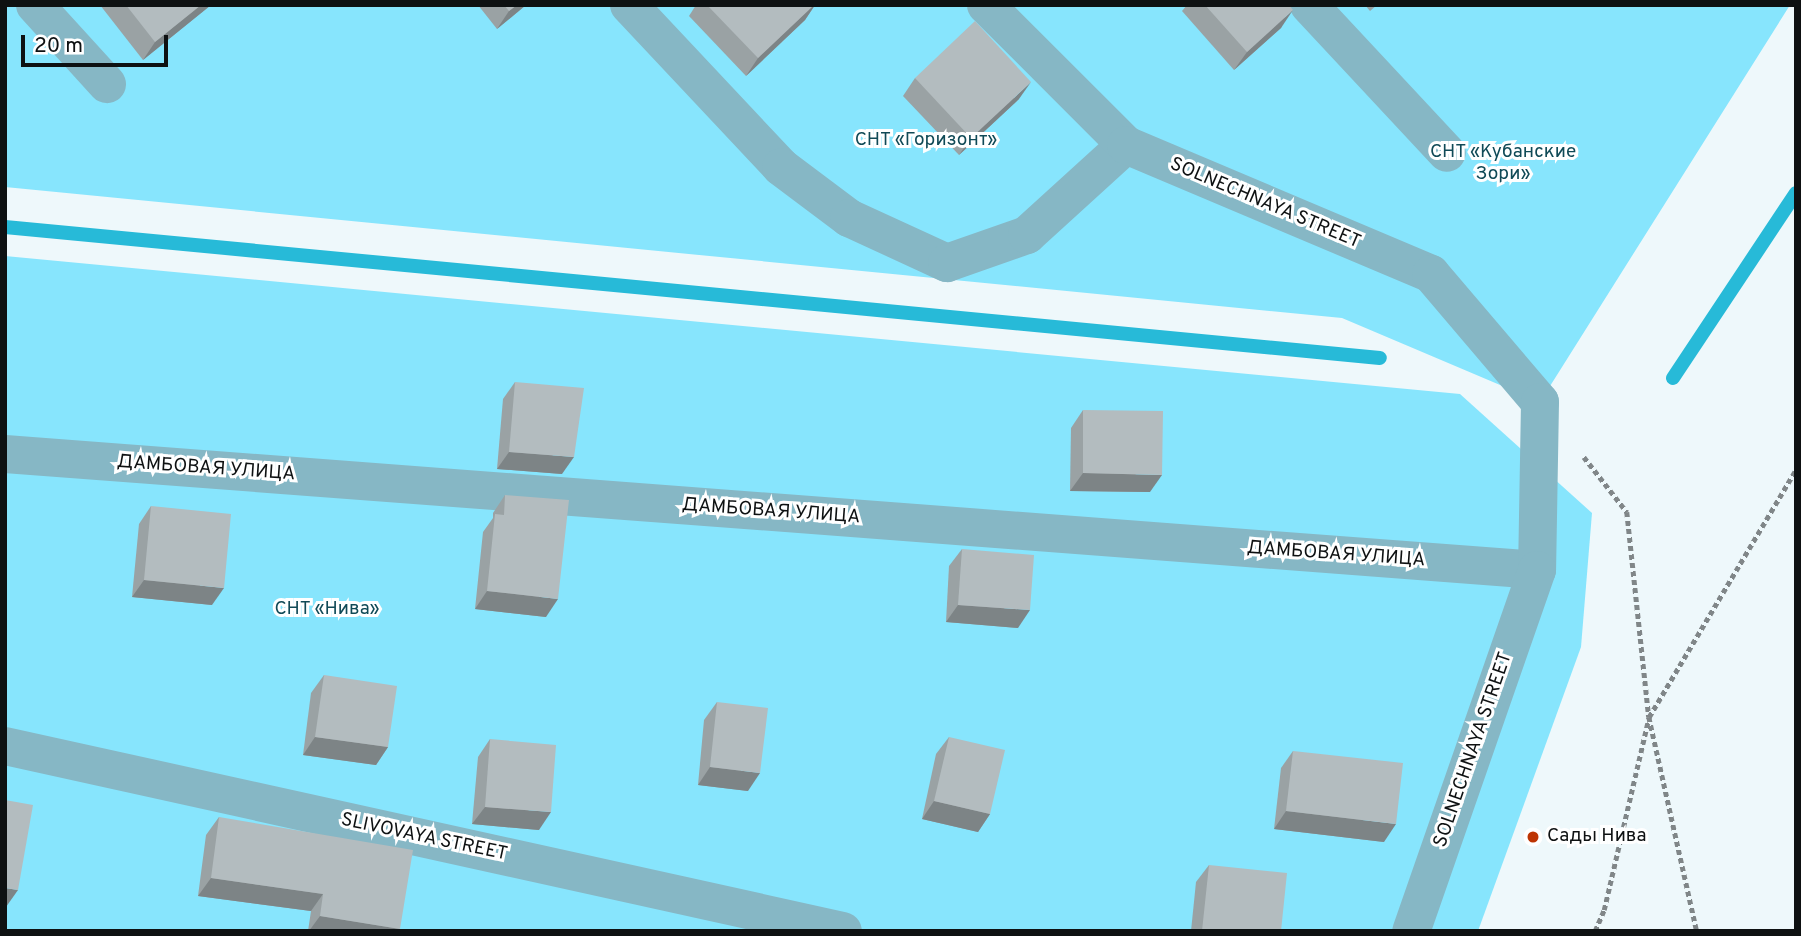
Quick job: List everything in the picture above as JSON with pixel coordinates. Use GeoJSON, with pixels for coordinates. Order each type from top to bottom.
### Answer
{"type":"FeatureCollection","features":[{"type":"Feature","properties":{"kind":"street"},"geometry":{"type":"LineString","coordinates":[[35,5],[107,84]]}},
{"type":"Feature","properties":{"kind":"street"},"geometry":{"type":"LineString","coordinates":[[629,5],[780,167],[849,218],[947,263],[1027,235],[1126,145]]}},
{"type":"Feature","properties":{"kind":"street","name":"SOLNECHNAYA STREET"},"geometry":{"type":"LineString","coordinates":[[986,5],[1126,145],[1431,274],[1540,402],[1537,570],[1411,931]]}},
{"type":"Feature","properties":{"kind":"street"},"geometry":{"type":"LineString","coordinates":[[1309,5],[1447,153]]}},
{"type":"Feature","properties":{"kind":"street","name":"ДАМБОВАЯ УЛИЦА"},"geometry":{"type":"LineString","coordinates":[[5,454],[1537,570]]}},
{"type":"Feature","properties":{"kind":"street","name":"SLIVOVAYA STREET"},"geometry":{"type":"LineString","coordinates":[[5,746],[843,931]]}},
{"type":"Feature","properties":{"kind":"path"},"geometry":{"type":"LineString","coordinates":[[1540,402],[1627,512],[1649,717],[1697,931]]}},
{"type":"Feature","properties":{"kind":"path"},"geometry":{"type":"LineString","coordinates":[[1595,931],[1604,910],[1649,717],[1796,469]]}},
{"type":"Feature","properties":{"kind":"green space","name":"СНТ «Горизонт»"},"geometry":{"type":"Polygon","coordinates":[[[5,5],[1790,5],[1540,402],[1342,318],[5,187],[5,5]]]}},
{"type":"Feature","properties":{"kind":"green space","name":"СНТ «Нива»"},"geometry":{"type":"Polygon","coordinates":[[[5,256],[1460,394],[1592,513],[1581,647],[1478,931],[5,931],[5,256]]]}},
{"type":"Feature","properties":{"kind":"building"},"geometry":{"type":"Polygon","coordinates":[[[126,5],[201,5],[155,42],[126,5]]]}},
{"type":"Feature","properties":{"kind":"building"},"geometry":{"type":"Polygon","coordinates":[[[504,5],[517,5],[509,11],[504,5]]]}},
{"type":"Feature","properties":{"kind":"building"},"geometry":{"type":"Polygon","coordinates":[[[707,5],[814,5],[758,58],[707,5]]]}},
{"type":"Feature","properties":{"kind":"building"},"geometry":{"type":"Polygon","coordinates":[[[1205,5],[1289,5],[1293,10],[1247,52],[1205,5]]]}},
{"type":"Feature","properties":{"kind":"building"},"geometry":{"type":"Polygon","coordinates":[[[975,21],[1031,82],[971,138],[915,78],[975,21]]]}},
{"type":"Feature","properties":{"kind":"building"},"geometry":{"type":"Polygon","coordinates":[[[515,382],[584,388],[574,457],[509,452],[515,382]]]}},
{"type":"Feature","properties":{"kind":"building"},"geometry":{"type":"Polygon","coordinates":[[[1083,410],[1163,411],[1162,475],[1083,473],[1083,410]]]}},
{"type":"Feature","properties":{"kind":"building"},"geometry":{"type":"Polygon","coordinates":[[[505,495],[569,500],[558,599],[487,591],[495,514],[504,515],[505,495]]]}},
{"type":"Feature","properties":{"kind":"building"},"geometry":{"type":"Polygon","coordinates":[[[151,506],[231,514],[224,588],[144,580],[151,506]]]}},
{"type":"Feature","properties":{"kind":"building"},"geometry":{"type":"Polygon","coordinates":[[[962,549],[1034,555],[1030,610],[958,605],[962,549]]]}},
{"type":"Feature","properties":{"kind":"building"},"geometry":{"type":"Polygon","coordinates":[[[324,675],[397,686],[388,747],[315,737],[324,675]]]}},
{"type":"Feature","properties":{"kind":"building"},"geometry":{"type":"Polygon","coordinates":[[[717,702],[768,708],[760,773],[710,767],[717,702]]]}},
{"type":"Feature","properties":{"kind":"building"},"geometry":{"type":"Polygon","coordinates":[[[949,737],[1005,750],[990,814],[934,801],[949,737]]]}},
{"type":"Feature","properties":{"kind":"building"},"geometry":{"type":"Polygon","coordinates":[[[490,739],[556,745],[551,812],[485,807],[490,739]]]}},
{"type":"Feature","properties":{"kind":"building"},"geometry":{"type":"Polygon","coordinates":[[[1293,751],[1403,763],[1396,824],[1286,811],[1293,751]]]}},
{"type":"Feature","properties":{"kind":"building"},"geometry":{"type":"Polygon","coordinates":[[[5,800],[33,805],[18,890],[5,888],[5,800]]]}},
{"type":"Feature","properties":{"kind":"building"},"geometry":{"type":"Polygon","coordinates":[[[219,817],[413,850],[400,929],[320,916],[323,894],[211,878],[219,817]]]}},
{"type":"Feature","properties":{"kind":"building"},"geometry":{"type":"Polygon","coordinates":[[[1209,865],[1287,873],[1281,931],[1202,931],[1209,865]]]}},
{"type":"Feature","properties":{"kind":"waterway"},"geometry":{"type":"LineString","coordinates":[[1673,378],[1796,193]]}},
{"type":"Feature","properties":{"kind":"waterway"},"geometry":{"type":"LineString","coordinates":[[5,227],[1380,358]]}},
{"type":"Feature","properties":{"kind":"place","name":"Сады Нива"},"geometry":{"type":"Point","coordinates":[1533,837]}},
{"type":"Feature","properties":{"kind":"park label","name":"СНТ «Кубанские Зори»"},"geometry":{"type":"Point","coordinates":[1503,164]}}]}
